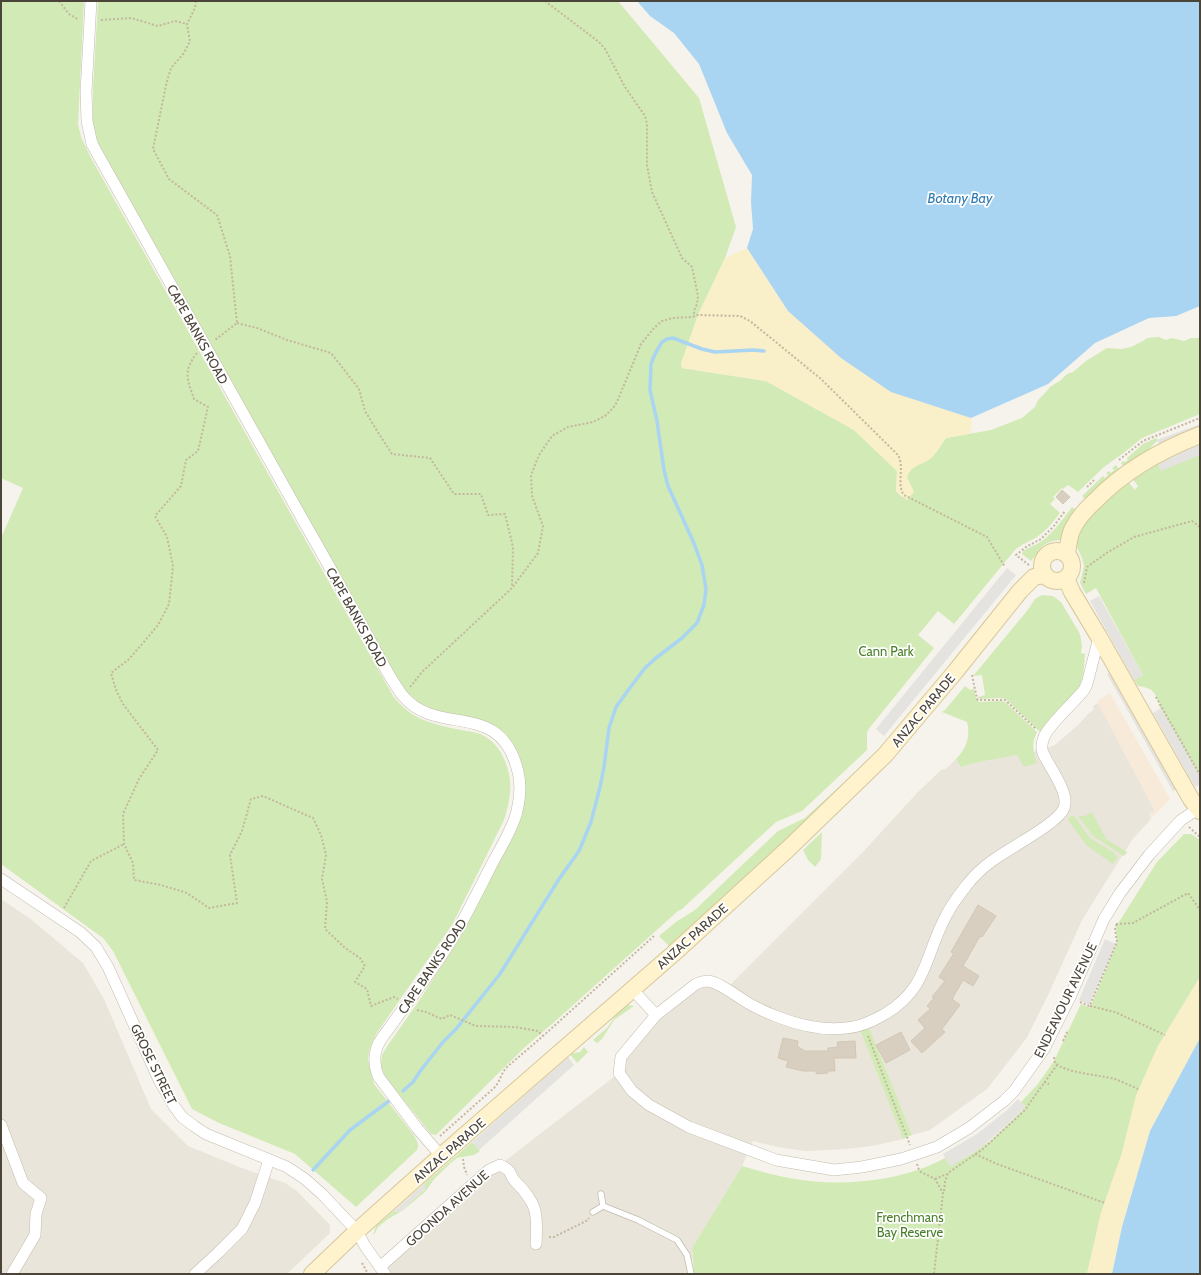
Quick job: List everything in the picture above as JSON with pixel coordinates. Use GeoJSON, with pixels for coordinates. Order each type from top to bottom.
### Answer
{"type":"FeatureCollection","features":[{"type":"Feature","properties":{"kind":"main road"},"geometry":{"type":"LineString","coordinates":[[1067,554],[1070,537],[1076,523],[1110,486],[1154,455],[1200,435]]}},
{"type":"Feature","properties":{"kind":"main road"},"geometry":{"type":"LineString","coordinates":[[1055,551],[1063,551],[1071,559],[1073,566],[1071,573],[1066,578],[1060,581],[1055,581],[1045,575],[1042,566],[1047,555],[1055,551]]}},
{"type":"Feature","properties":{"kind":"main road","name":"ANZAC PARADE"},"geometry":{"type":"LineString","coordinates":[[312,1274],[357,1231],[441,1156],[672,954],[778,858],[868,773],[926,707],[1015,597],[1034,577],[1045,575]]}},
{"type":"Feature","properties":{"kind":"main road"},"geometry":{"type":"LineString","coordinates":[[1066,578],[1072,592],[1190,799],[1199,810]]}},
{"type":"Feature","properties":{"kind":"street","name":"CAPE BANKS ROAD"},"geometry":{"type":"LineString","coordinates":[[91,1],[86,92],[87,121],[92,144],[382,662],[402,695],[412,706],[425,712],[438,717],[472,723],[494,732],[503,740],[511,751],[518,772],[520,792],[517,813],[498,852],[460,927],[436,965],[380,1041],[374,1058],[378,1076],[417,1128],[441,1156]]}},
{"type":"Feature","properties":{"kind":"street"},"geometry":{"type":"LineString","coordinates":[[632,989],[656,1015],[696,984],[707,981],[717,984],[764,1011],[795,1023],[833,1029],[863,1024],[888,1013],[900,1004],[909,996],[922,975],[947,914],[962,891],[992,860],[1052,822],[1062,813],[1065,806],[1065,799],[1046,760],[1042,749],[1043,739],[1084,690],[1087,684],[1099,637]]}},
{"type":"Feature","properties":{"kind":"street","name":"ENDEAVOUR AVENUE"},"geometry":{"type":"LineString","coordinates":[[656,1015],[621,1057],[619,1073],[632,1091],[649,1105],[689,1127],[776,1160],[834,1170],[862,1167],[901,1159],[937,1147],[969,1128],[1004,1101],[1014,1091],[1044,1049],[1070,997],[1104,919],[1120,894],[1149,854],[1181,820],[1199,810]]}},
{"type":"Feature","properties":{"kind":"street","name":"GROSE STREET"},"geometry":{"type":"LineString","coordinates":[[1,879],[80,932],[96,948],[108,967],[159,1080],[182,1117],[206,1134],[292,1170],[305,1179],[322,1194],[357,1231],[365,1246],[383,1271]]}},
{"type":"Feature","properties":{"kind":"street"},"geometry":{"type":"LineString","coordinates":[[1,1125],[23,1183],[41,1198],[36,1214],[35,1235],[12,1274]]}},
{"type":"Feature","properties":{"kind":"street"},"geometry":{"type":"LineString","coordinates":[[195,1274],[242,1229],[255,1203],[269,1160]]}},
{"type":"Feature","properties":{"kind":"street","name":"GOONDA AVENUE"},"geometry":{"type":"LineString","coordinates":[[383,1271],[474,1183],[489,1170],[500,1165],[508,1170],[512,1178],[522,1187],[536,1210],[538,1223],[537,1240]]}},
{"type":"Feature","properties":{"kind":"lane"},"geometry":{"type":"LineString","coordinates":[[601,1194],[603,1206]]}},
{"type":"Feature","properties":{"kind":"lane"},"geometry":{"type":"LineString","coordinates":[[593,1212],[603,1206]]}},
{"type":"Feature","properties":{"kind":"lane"},"geometry":{"type":"LineString","coordinates":[[603,1206],[638,1220],[677,1240],[687,1255],[691,1274]]}},
{"type":"Feature","properties":{"kind":"path"},"geometry":{"type":"LineString","coordinates":[[59,1],[72,17],[89,23],[105,19],[130,18],[158,26],[174,22],[187,24]]}},
{"type":"Feature","properties":{"kind":"path"},"geometry":{"type":"LineString","coordinates":[[196,1],[196,8],[187,24],[190,40],[184,53],[171,68],[166,85],[153,149],[169,179],[217,216],[230,256],[237,324]]}},
{"type":"Feature","properties":{"kind":"path"},"geometry":{"type":"LineString","coordinates":[[545,1],[600,42],[625,87],[645,116],[647,124],[646,165],[649,183],[682,258],[692,267],[698,296],[694,316]]}},
{"type":"Feature","properties":{"kind":"path"},"geometry":{"type":"LineString","coordinates":[[402,695],[412,686],[422,672],[512,588],[538,554],[543,526],[532,496],[531,475],[539,455],[552,436],[568,427],[597,420],[605,416],[613,408],[617,402],[641,344],[654,328],[662,321],[669,319],[698,315],[743,317],[821,379],[898,455],[901,463],[901,488],[904,495],[987,537],[1005,567]]}},
{"type":"Feature","properties":{"kind":"path"},"geometry":{"type":"LineString","coordinates":[[512,588],[513,547],[505,514],[488,515],[481,494],[454,494],[430,458],[392,454],[365,411],[359,389],[331,353],[287,340],[257,328],[237,324],[196,353],[189,364],[187,378],[194,399],[208,407],[198,451],[186,460],[181,486],[155,516],[167,537],[173,566],[169,604],[158,625],[143,643],[128,660],[111,673],[116,690],[123,704],[158,750],[138,779],[122,814],[124,844],[134,863],[134,880],[161,885],[186,893],[209,908],[236,903],[230,855],[242,831],[251,799],[263,796],[313,818],[321,835],[326,855],[322,879],[328,902],[325,929],[344,948],[360,958],[365,966],[355,982],[367,989],[371,1006],[394,997],[406,1005],[442,1019],[450,1015],[476,1026],[515,1027],[538,1031],[543,1036]]}},
{"type":"Feature","properties":{"kind":"path"},"geometry":{"type":"LineString","coordinates":[[1084,585],[1087,567],[1108,552],[1134,537],[1192,521],[1200,527]]}},
{"type":"Feature","properties":{"kind":"path"},"geometry":{"type":"LineString","coordinates":[[972,675],[978,700],[1005,700],[1038,731],[1046,734]]}},
{"type":"Feature","properties":{"kind":"path"},"geometry":{"type":"LineString","coordinates":[[1156,697],[1200,775]]}},
{"type":"Feature","properties":{"kind":"path"},"geometry":{"type":"LineString","coordinates":[[1188,830],[1193,831]]}},
{"type":"Feature","properties":{"kind":"path"},"geometry":{"type":"LineString","coordinates":[[59,917],[91,862],[124,844]]}},
{"type":"Feature","properties":{"kind":"path"},"geometry":{"type":"LineString","coordinates":[[1116,924],[1133,923],[1188,893],[1200,910]]}},
{"type":"Feature","properties":{"kind":"path"},"geometry":{"type":"LineString","coordinates":[[1090,1006],[1117,942],[1115,929],[1119,920]]}},
{"type":"Feature","properties":{"kind":"path"},"geometry":{"type":"LineString","coordinates":[[437,1138],[498,1084],[503,1071],[654,936]]}},
{"type":"Feature","properties":{"kind":"path"},"geometry":{"type":"LineString","coordinates":[[1070,997],[1080,1003],[1115,1012],[1165,1035]]}},
{"type":"Feature","properties":{"kind":"path"},"geometry":{"type":"LineString","coordinates":[[863,1024],[914,1155],[918,1170],[935,1178],[948,1173],[983,1149],[1024,1111],[1057,1065]]}},
{"type":"Feature","properties":{"kind":"path"},"geometry":{"type":"LineString","coordinates":[[1060,1047],[1071,1024]]}},
{"type":"Feature","properties":{"kind":"path"},"geometry":{"type":"LineString","coordinates":[[1055,1054],[1054,1061],[1057,1065],[1078,1072],[1114,1079],[1138,1089]]}},
{"type":"Feature","properties":{"kind":"path"},"geometry":{"type":"LineString","coordinates":[[1044,1082],[1050,1084]]}},
{"type":"Feature","properties":{"kind":"path"},"geometry":{"type":"LineString","coordinates":[[975,1154],[997,1164],[1105,1203]]}},
{"type":"Feature","properties":{"kind":"path"},"geometry":{"type":"LineString","coordinates":[[464,1159],[466,1174],[474,1183]]}},
{"type":"Feature","properties":{"kind":"path"},"geometry":{"type":"LineString","coordinates":[[934,1274],[945,1182],[948,1173]]}},
{"type":"Feature","properties":{"kind":"path"},"geometry":{"type":"LineString","coordinates":[[935,1178],[944,1193]]}},
{"type":"Feature","properties":{"kind":"path"},"geometry":{"type":"LineString","coordinates":[[537,1240],[554,1237],[588,1220],[593,1212]]}},
{"type":"Feature","properties":{"kind":"shaded area"},"geometry":{"type":"Polygon","coordinates":[[[1200,424],[1200,430],[1160,446],[1157,440],[1200,424]]]}},
{"type":"Feature","properties":{"kind":"shaded area"},"geometry":{"type":"Polygon","coordinates":[[[1200,442],[1200,455],[1161,471],[1156,460],[1200,442]]]}},
{"type":"Feature","properties":{"kind":"shaded area"},"geometry":{"type":"Polygon","coordinates":[[[1007,568],[1016,575],[884,736],[876,729],[1007,568]]]}},
{"type":"Feature","properties":{"kind":"shaded area"},"geometry":{"type":"Polygon","coordinates":[[[1099,596],[1143,675],[1134,680],[1090,601],[1099,596]]]}},
{"type":"Feature","properties":{"kind":"shaded area"},"geometry":{"type":"Polygon","coordinates":[[[1111,672],[1177,789],[1173,791],[1107,674],[1111,672]]]}},
{"type":"Feature","properties":{"kind":"shaded area"},"geometry":{"type":"Polygon","coordinates":[[[1110,693],[1170,799],[1151,819],[1149,814],[1155,811],[1097,701],[1110,693]]]}},
{"type":"Feature","properties":{"kind":"shaded area"},"geometry":{"type":"Polygon","coordinates":[[[1098,703],[1155,811],[1149,814],[1151,819],[1132,840],[1082,920],[1050,991],[1026,1039],[987,1089],[930,1130],[912,1135],[869,1027],[860,1030],[903,1139],[857,1148],[805,1151],[753,1141],[742,1166],[692,1248],[692,1274],[385,1274],[380,1267],[500,1165],[619,1073],[621,1057],[656,1015],[696,984],[726,989],[862,853],[917,793],[941,770],[946,769],[956,759],[961,767],[974,763],[1033,752],[1055,745],[1078,725],[1094,709],[1093,706],[1098,703]]]}},
{"type":"Feature","properties":{"kind":"shaded area"},"geometry":{"type":"Polygon","coordinates":[[[1161,708],[1200,776],[1200,784],[1195,787],[1153,713],[1161,708]]]}},
{"type":"Feature","properties":{"kind":"shaded area"},"geometry":{"type":"Polygon","coordinates":[[[1,899],[32,920],[83,963],[104,999],[151,1109],[188,1146],[242,1168],[285,1183],[297,1191],[330,1225],[330,1233],[287,1274],[1,1274],[1,899]]]}},
{"type":"Feature","properties":{"kind":"shaded area"},"geometry":{"type":"Polygon","coordinates":[[[1105,939],[1116,944],[1089,1005],[1079,1000],[1105,939]]]}},
{"type":"Feature","properties":{"kind":"shaded area"},"geometry":{"type":"Polygon","coordinates":[[[568,1057],[574,1065],[479,1150],[472,1142],[568,1057]]]}},
{"type":"Feature","properties":{"kind":"shaded area"},"geometry":{"type":"Polygon","coordinates":[[[1018,1099],[1026,1107],[984,1145],[950,1167],[943,1154],[977,1134],[1006,1111],[1018,1099]]]}},
{"type":"Feature","properties":{"kind":"shaded area"},"geometry":{"type":"Polygon","coordinates":[[[425,1183],[425,1189],[400,1212],[394,1211],[425,1183]]]}},
{"type":"Feature","properties":{"kind":"green space"},"geometry":{"type":"Polygon","coordinates":[[[1,1],[84,1],[78,124],[81,137],[91,158],[393,696],[407,710],[421,719],[437,725],[477,733],[488,738],[500,751],[507,767],[510,793],[504,820],[452,925],[376,1034],[369,1051],[368,1059],[374,1084],[413,1134],[418,1148],[356,1207],[295,1154],[219,1123],[192,1109],[113,951],[103,938],[1,864],[1,538],[23,488],[1,478],[1,1]]]}},
{"type":"Feature","properties":{"kind":"green space","name":"Cann Park"},"geometry":{"type":"Polygon","coordinates":[[[98,1],[618,1],[699,98],[736,227],[725,258],[698,315],[681,364],[682,368],[766,381],[854,430],[897,471],[896,491],[902,497],[914,492],[907,477],[909,471],[931,458],[946,438],[991,430],[1022,418],[1035,407],[1038,400],[1050,387],[1107,348],[1122,349],[1131,347],[1147,338],[1159,337],[1166,340],[1172,338],[1184,341],[1191,338],[1200,338],[1200,414],[1142,438],[1104,467],[1078,492],[1068,485],[1063,489],[1062,488],[1053,497],[1055,499],[1050,504],[1060,513],[1040,535],[1014,551],[954,624],[938,611],[918,635],[934,648],[867,732],[867,750],[802,811],[776,822],[682,909],[525,1047],[436,1135],[431,1134],[385,1077],[381,1065],[382,1055],[460,938],[520,819],[523,809],[525,788],[523,767],[515,747],[508,739],[419,703],[404,689],[366,624],[101,149],[95,135],[93,122],[93,89],[98,1]]]}},
{"type":"Feature","properties":{"kind":"green space"},"geometry":{"type":"Polygon","coordinates":[[[1156,438],[1158,440],[1137,461],[1125,469],[1121,463],[1123,461],[1125,462],[1128,460],[1127,458],[1143,444],[1156,438]]]}},
{"type":"Feature","properties":{"kind":"green space"},"geometry":{"type":"Polygon","coordinates":[[[1200,455],[1200,776],[1158,704],[1160,704],[1154,693],[1150,689],[1138,686],[1134,680],[1143,675],[1096,588],[1086,594],[1080,583],[1084,566],[1075,543],[1077,529],[1126,479],[1135,490],[1138,486],[1130,476],[1156,460],[1200,455]]]}},
{"type":"Feature","properties":{"kind":"green space"},"geometry":{"type":"Polygon","coordinates":[[[1116,465],[1121,472],[1088,502],[1082,496],[1103,476],[1105,478],[1108,475],[1106,473],[1109,471],[1111,473],[1114,470],[1112,468],[1116,465]]]}},
{"type":"Feature","properties":{"kind":"green space"},"geometry":{"type":"Polygon","coordinates":[[[1072,507],[1079,512],[1063,539],[1052,541],[1044,545],[1031,561],[1022,554],[1023,551],[1042,541],[1050,534],[1072,507]]]}},
{"type":"Feature","properties":{"kind":"green space"},"geometry":{"type":"Polygon","coordinates":[[[1042,595],[1053,596],[1061,602],[1080,634],[1082,646],[1081,653],[1085,654],[1082,677],[1077,690],[1040,732],[1006,699],[979,699],[978,697],[985,695],[982,675],[973,676],[1027,611],[1035,599],[1042,595]]]}},
{"type":"Feature","properties":{"kind":"green space"},"geometry":{"type":"Polygon","coordinates":[[[965,686],[970,690],[974,689],[976,699],[979,702],[1005,702],[1037,732],[1033,748],[1037,763],[1024,767],[1017,755],[961,767],[956,759],[967,742],[967,722],[942,712],[965,686]]]}},
{"type":"Feature","properties":{"kind":"green space"},"geometry":{"type":"Polygon","coordinates":[[[864,764],[866,766],[817,813],[670,947],[659,936],[676,922],[695,910],[778,831],[805,818],[864,764]]]}},
{"type":"Feature","properties":{"kind":"green space"},"geometry":{"type":"Polygon","coordinates":[[[1092,812],[1106,839],[1127,852],[1124,856],[1093,836],[1078,816],[1085,816],[1092,812]]]}},
{"type":"Feature","properties":{"kind":"green space"},"geometry":{"type":"Polygon","coordinates":[[[1070,816],[1074,816],[1090,838],[1113,852],[1118,857],[1113,864],[1087,846],[1068,820],[1070,816]]]}},
{"type":"Feature","properties":{"kind":"green space"},"geometry":{"type":"Polygon","coordinates":[[[822,832],[821,859],[815,867],[808,860],[803,850],[822,832]]]}},
{"type":"Feature","properties":{"kind":"green space","name":"Frenchmans Bay Reserve"},"geometry":{"type":"Polygon","coordinates":[[[1184,834],[1191,834],[1200,840],[1200,977],[1158,1046],[1136,1096],[1122,1153],[1101,1213],[1087,1274],[694,1274],[692,1248],[742,1166],[779,1176],[797,1179],[831,1182],[867,1181],[909,1173],[945,1158],[950,1166],[990,1141],[1026,1107],[1021,1102],[1037,1085],[1054,1061],[1081,1004],[1090,1008],[1117,943],[1117,925],[1157,862],[1184,834]]]}},
{"type":"Feature","properties":{"kind":"green space"},"geometry":{"type":"Polygon","coordinates":[[[628,1005],[634,1006],[614,1020],[602,1039],[597,1043],[593,1040],[607,1028],[622,1007],[628,1005]]]}},
{"type":"Feature","properties":{"kind":"green space"},"geometry":{"type":"Polygon","coordinates":[[[869,1027],[912,1135],[903,1139],[860,1030],[869,1027]]]}},
{"type":"Feature","properties":{"kind":"green space"},"geometry":{"type":"Polygon","coordinates":[[[584,1047],[588,1052],[577,1063],[570,1054],[580,1052],[584,1047]]]}},
{"type":"Feature","properties":{"kind":"green space"},"geometry":{"type":"Polygon","coordinates":[[[472,1142],[480,1151],[474,1155],[457,1158],[435,1178],[425,1192],[402,1211],[378,1227],[373,1235],[376,1226],[394,1211],[400,1212],[425,1189],[425,1183],[472,1142]]]}},
{"type":"Feature","properties":{"kind":"sand"},"geometry":{"type":"Polygon","coordinates":[[[747,248],[788,311],[891,392],[971,418],[972,426],[969,434],[946,438],[930,459],[912,469],[907,477],[914,492],[907,500],[896,491],[897,471],[854,430],[766,381],[682,368],[681,364],[698,315],[725,258],[747,248]]]}},
{"type":"Feature","properties":{"kind":"sand"},"geometry":{"type":"Polygon","coordinates":[[[1200,977],[1200,1038],[1150,1131],[1122,1227],[1112,1274],[1087,1274],[1101,1213],[1122,1153],[1136,1096],[1158,1046],[1200,977]]]}},
{"type":"Feature","properties":{"kind":"water","name":"Botany Bay"},"geometry":{"type":"Polygon","coordinates":[[[637,1],[1200,1],[1200,306],[1176,316],[1149,318],[1095,343],[1048,384],[971,418],[891,392],[841,358],[788,311],[747,248],[753,229],[751,202],[752,175],[727,133],[699,64],[674,33],[650,16],[637,1]]]}},
{"type":"Feature","properties":{"kind":"water"},"geometry":{"type":"Polygon","coordinates":[[[1200,1038],[1200,1274],[1112,1274],[1122,1227],[1150,1131],[1200,1038]]]}},
{"type":"Feature","properties":{"kind":"building"},"geometry":{"type":"Polygon","coordinates":[[[1062,490],[1070,497],[1063,504],[1056,497],[1062,490]]]}},
{"type":"Feature","properties":{"kind":"building"},"geometry":{"type":"Polygon","coordinates":[[[978,905],[996,916],[982,937],[980,936],[963,966],[979,976],[973,986],[963,980],[952,999],[960,1005],[942,1029],[945,1032],[922,1053],[911,1041],[925,1028],[918,1020],[930,1009],[927,1006],[934,998],[932,997],[945,981],[939,977],[954,953],[951,952],[978,905]]]}},
{"type":"Feature","properties":{"kind":"building"},"geometry":{"type":"Polygon","coordinates":[[[901,1032],[910,1050],[886,1063],[876,1045],[901,1032]]]}},
{"type":"Feature","properties":{"kind":"building"},"geometry":{"type":"Polygon","coordinates":[[[783,1038],[798,1041],[797,1046],[805,1051],[828,1051],[828,1048],[838,1047],[837,1042],[855,1041],[856,1058],[834,1058],[835,1071],[828,1071],[828,1073],[817,1074],[815,1071],[803,1071],[786,1067],[788,1061],[778,1058],[783,1038]]]}},
{"type":"Feature","properties":{"kind":"waterway"},"geometry":{"type":"LineString","coordinates":[[403,1091],[413,1082],[443,1042],[456,1029],[500,974],[559,879],[579,851],[591,822],[600,787],[609,728],[616,707],[645,668],[682,638],[697,623],[704,605],[706,589],[702,565],[693,541],[668,486],[664,470],[657,421],[650,390],[651,364],[655,354],[662,342],[673,338],[702,349],[715,352],[753,350],[764,351]]}},
{"type":"Feature","properties":{"kind":"waterway"},"geometry":{"type":"LineString","coordinates":[[313,1170],[350,1130],[389,1101]]}}]}
